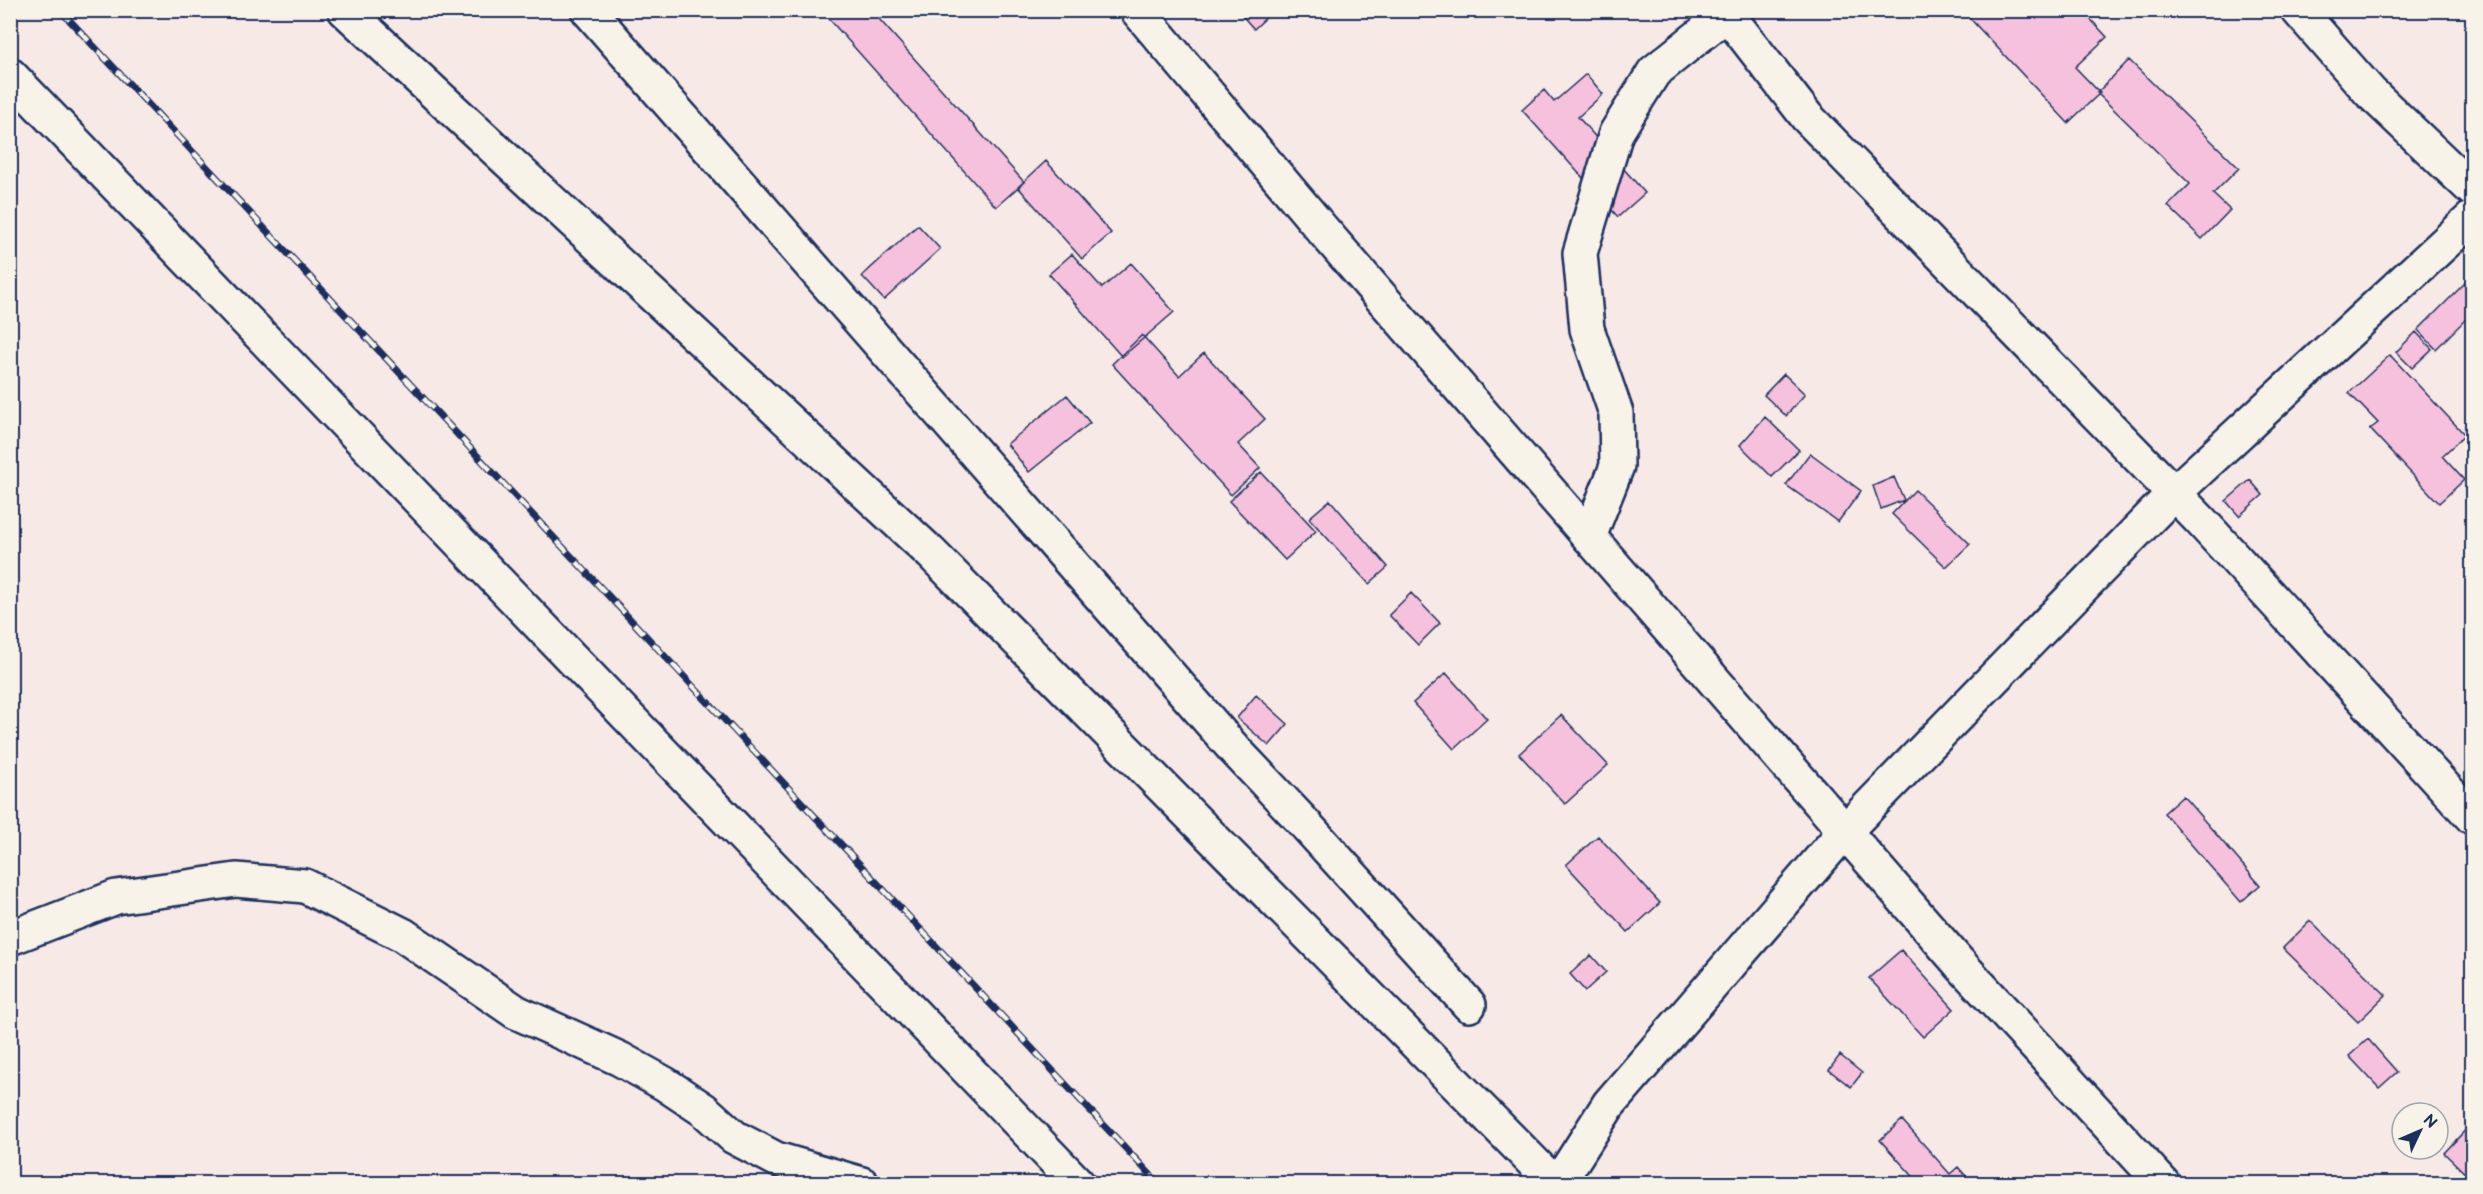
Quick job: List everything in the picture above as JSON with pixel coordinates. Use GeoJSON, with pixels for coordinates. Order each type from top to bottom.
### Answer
{"type":"FeatureCollection","features":[{"type":"Feature","properties":{"kind":"street"},"geometry":{"type":"LineString","coordinates":[[345,10],[931,553],[1556,1184],[1609,1104],[1845,831],[2174,493],[2472,218]]}},
{"type":"Feature","properties":{"kind":"street"},"geometry":{"type":"LineString","coordinates":[[588,10],[1235,750],[1469,1005]]}},
{"type":"Feature","properties":{"kind":"street"},"geometry":{"type":"LineString","coordinates":[[1137,10],[1321,228],[1960,964],[2163,1184]]}},
{"type":"Feature","properties":{"kind":"street"},"geometry":{"type":"LineString","coordinates":[[1589,537],[1617,466],[1616,413],[1587,329],[1580,253],[1616,133],[1654,72],[1714,24],[1716,10]]}},
{"type":"Feature","properties":{"kind":"street"},"geometry":{"type":"LineString","coordinates":[[1724,10],[1807,117],[2174,493],[2472,817]]}},
{"type":"Feature","properties":{"kind":"street"},"geometry":{"type":"LineString","coordinates":[[2298,10],[2370,92],[2472,189]]}},
{"type":"Feature","properties":{"kind":"street"},"geometry":{"type":"LineString","coordinates":[[10,75],[1078,1184]]}},
{"type":"Feature","properties":{"kind":"street"},"geometry":{"type":"LineString","coordinates":[[10,938],[116,897],[236,880],[305,886],[403,935],[516,1012],[620,1059],[665,1084],[704,1110],[734,1137],[776,1159],[862,1184]]}},
{"type":"Feature","properties":{"kind":"building"},"geometry":{"type":"Polygon","coordinates":[[[871,10],[1024,182],[996,207],[822,11],[871,10]]]}},
{"type":"Feature","properties":{"kind":"building"},"geometry":{"type":"Polygon","coordinates":[[[1237,10],[1274,10],[1254,29],[1237,10]]]}},
{"type":"Feature","properties":{"kind":"building"},"geometry":{"type":"Polygon","coordinates":[[[1962,10],[2082,10],[2107,37],[2075,67],[2100,93],[2068,123],[1962,10]]]}},
{"type":"Feature","properties":{"kind":"building"},"geometry":{"type":"Polygon","coordinates":[[[2129,60],[2239,168],[2213,194],[2230,210],[2202,239],[2168,206],[2190,184],[2097,93],[2129,60]]]}},
{"type":"Feature","properties":{"kind":"building"},"geometry":{"type":"Polygon","coordinates":[[[1586,74],[1603,94],[1578,117],[1645,193],[1618,217],[1522,110],[1544,90],[1554,102],[1586,74]]]}},
{"type":"Feature","properties":{"kind":"building"},"geometry":{"type":"Polygon","coordinates":[[[1046,161],[1111,233],[1082,259],[1018,187],[1046,161]]]}},
{"type":"Feature","properties":{"kind":"building"},"geometry":{"type":"Polygon","coordinates":[[[918,225],[940,249],[884,300],[862,276],[918,225]]]}},
{"type":"Feature","properties":{"kind":"building"},"geometry":{"type":"Polygon","coordinates":[[[1072,254],[1102,288],[1131,263],[1174,312],[1122,357],[1049,274],[1072,254]]]}},
{"type":"Feature","properties":{"kind":"building"},"geometry":{"type":"Polygon","coordinates":[[[2472,276],[2472,313],[2436,349],[2418,330],[2472,276]]]}},
{"type":"Feature","properties":{"kind":"building"},"geometry":{"type":"Polygon","coordinates":[[[2416,332],[2432,349],[2412,368],[2396,352],[2416,332]]]}},
{"type":"Feature","properties":{"kind":"building"},"geometry":{"type":"Polygon","coordinates":[[[1142,335],[1179,376],[1204,353],[1265,419],[1238,444],[1260,468],[1231,495],[1112,364],[1142,335]]]}},
{"type":"Feature","properties":{"kind":"building"},"geometry":{"type":"Polygon","coordinates":[[[2390,355],[2465,435],[2442,456],[2464,480],[2439,503],[2370,429],[2378,423],[2349,393],[2390,355]]]}},
{"type":"Feature","properties":{"kind":"building"},"geometry":{"type":"Polygon","coordinates":[[[1784,374],[1805,394],[1786,416],[1764,395],[1784,374]]]}},
{"type":"Feature","properties":{"kind":"building"},"geometry":{"type":"Polygon","coordinates":[[[1067,395],[1090,423],[1029,472],[1007,444],[1067,395]]]}},
{"type":"Feature","properties":{"kind":"building"},"geometry":{"type":"Polygon","coordinates":[[[1765,417],[1799,450],[1772,477],[1740,445],[1765,417]]]}},
{"type":"Feature","properties":{"kind":"building"},"geometry":{"type":"Polygon","coordinates":[[[1810,453],[1861,491],[1838,522],[1786,485],[1810,453]]]}},
{"type":"Feature","properties":{"kind":"building"},"geometry":{"type":"Polygon","coordinates":[[[1261,472],[1316,531],[1285,560],[1229,501],[1261,472]]]}},
{"type":"Feature","properties":{"kind":"building"},"geometry":{"type":"Polygon","coordinates":[[[1894,477],[1904,500],[1881,509],[1873,486],[1894,477]]]}},
{"type":"Feature","properties":{"kind":"building"},"geometry":{"type":"Polygon","coordinates":[[[2250,480],[2263,495],[2239,516],[2226,501],[2250,480]]]}},
{"type":"Feature","properties":{"kind":"building"},"geometry":{"type":"Polygon","coordinates":[[[1915,490],[1970,544],[1946,567],[1892,514],[1915,490]]]}},
{"type":"Feature","properties":{"kind":"building"},"geometry":{"type":"Polygon","coordinates":[[[1330,500],[1388,567],[1369,584],[1309,518],[1330,500]]]}},
{"type":"Feature","properties":{"kind":"building"},"geometry":{"type":"Polygon","coordinates":[[[1411,593],[1440,623],[1418,645],[1389,615],[1411,593]]]}},
{"type":"Feature","properties":{"kind":"building"},"geometry":{"type":"Polygon","coordinates":[[[1446,673],[1487,719],[1454,749],[1413,703],[1446,673]]]}},
{"type":"Feature","properties":{"kind":"building"},"geometry":{"type":"Polygon","coordinates":[[[1256,695],[1288,724],[1269,746],[1237,718],[1256,695]]]}},
{"type":"Feature","properties":{"kind":"building"},"geometry":{"type":"Polygon","coordinates":[[[1561,715],[1608,765],[1565,804],[1519,754],[1561,715]]]}},
{"type":"Feature","properties":{"kind":"building"},"geometry":{"type":"Polygon","coordinates":[[[2183,796],[2260,885],[2241,902],[2164,813],[2183,796]]]}},
{"type":"Feature","properties":{"kind":"building"},"geometry":{"type":"Polygon","coordinates":[[[1598,836],[1660,903],[1628,932],[1566,865],[1598,836]]]}},
{"type":"Feature","properties":{"kind":"building"},"geometry":{"type":"Polygon","coordinates":[[[2310,921],[2386,995],[2358,1022],[2283,948],[2310,921]]]}},
{"type":"Feature","properties":{"kind":"building"},"geometry":{"type":"Polygon","coordinates":[[[1901,950],[1954,1009],[1923,1037],[1869,978],[1901,950]]]}},
{"type":"Feature","properties":{"kind":"building"},"geometry":{"type":"Polygon","coordinates":[[[1591,955],[1606,972],[1585,991],[1570,974],[1591,955]]]}},
{"type":"Feature","properties":{"kind":"building"},"geometry":{"type":"Polygon","coordinates":[[[2368,1039],[2397,1072],[2379,1088],[2349,1056],[2368,1039]]]}},
{"type":"Feature","properties":{"kind":"building"},"geometry":{"type":"Polygon","coordinates":[[[1840,1055],[1862,1073],[1851,1087],[1829,1070],[1840,1055]]]}},
{"type":"Feature","properties":{"kind":"building"},"geometry":{"type":"Polygon","coordinates":[[[1902,1120],[1950,1174],[1958,1167],[1973,1184],[1920,1184],[1880,1140],[1902,1120]]]}},
{"type":"Feature","properties":{"kind":"building"},"geometry":{"type":"Polygon","coordinates":[[[2472,1123],[2472,1180],[2450,1159],[2450,1147],[2472,1123]]]}},
{"type":"Feature","properties":{"kind":"railway"},"geometry":{"type":"LineString","coordinates":[[60,10],[1159,1184]]}}]}
